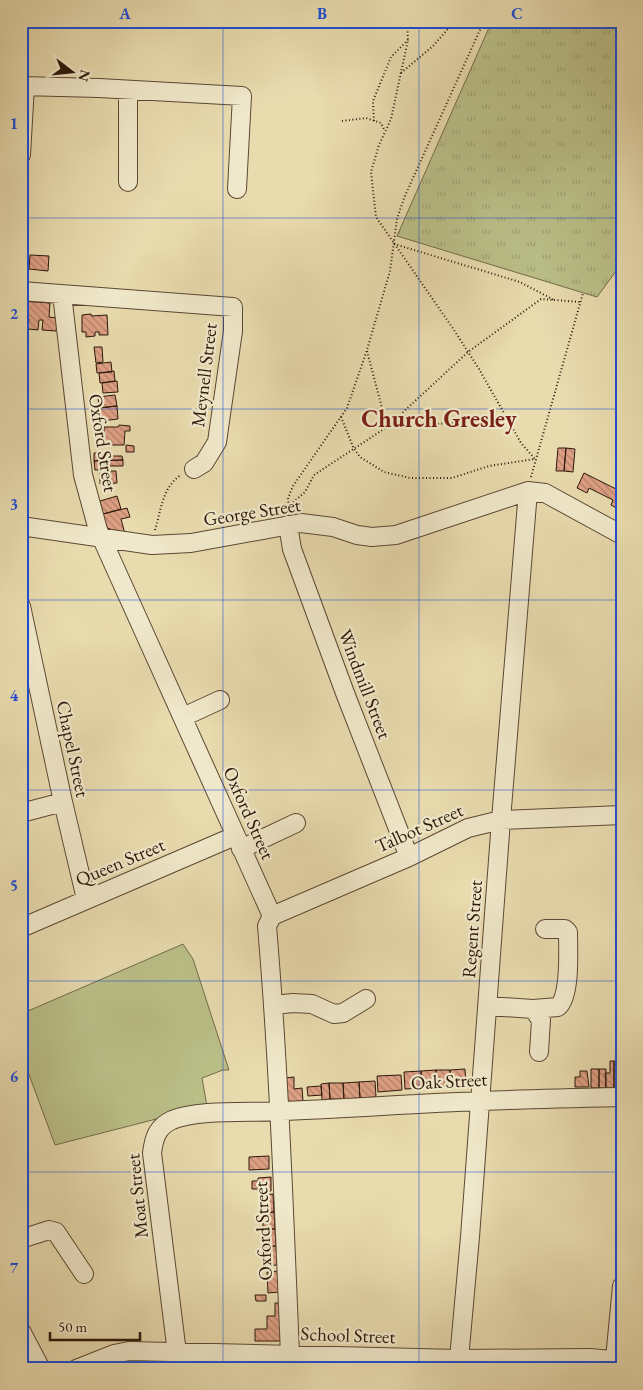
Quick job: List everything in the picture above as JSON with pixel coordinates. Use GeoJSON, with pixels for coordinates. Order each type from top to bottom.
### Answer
{"type":"FeatureCollection","features":[{"type":"Feature","properties":{"kind":"street"},"geometry":{"type":"LineString","coordinates":[[21,155],[23,86],[242,96],[237,189]]}},
{"type":"Feature","properties":{"kind":"street"},"geometry":{"type":"LineString","coordinates":[[128,90],[128,182]]}},
{"type":"Feature","properties":{"kind":"street","name":"Meynell Street"},"geometry":{"type":"LineString","coordinates":[[21,291],[233,307],[233,330],[217,442],[204,463],[194,469]]}},
{"type":"Feature","properties":{"kind":"street","name":"Oxford Street"},"geometry":{"type":"LineString","coordinates":[[62,294],[83,475],[102,538],[272,916],[267,926],[274,1004],[289,1362]]}},
{"type":"Feature","properties":{"kind":"street"},"geometry":{"type":"LineString","coordinates":[[528,491],[545,493],[622,535]]}},
{"type":"Feature","properties":{"kind":"street","name":"George Street"},"geometry":{"type":"LineString","coordinates":[[21,526],[152,545],[191,543],[300,523],[317,524],[364,536],[390,535],[470,512],[528,491]]}},
{"type":"Feature","properties":{"kind":"street","name":"Regent Street"},"geometry":{"type":"LineString","coordinates":[[458,1364],[481,1101],[501,820],[528,491]]}},
{"type":"Feature","properties":{"kind":"street","name":"Windmill Street"},"geometry":{"type":"LineString","coordinates":[[288,525],[292,549],[345,693],[409,857]]}},
{"type":"Feature","properties":{"kind":"street","name":"Chapel Street"},"geometry":{"type":"LineString","coordinates":[[21,606],[86,899]]}},
{"type":"Feature","properties":{"kind":"street"},"geometry":{"type":"LineString","coordinates":[[184,717],[220,700]]}},
{"type":"Feature","properties":{"kind":"street"},"geometry":{"type":"LineString","coordinates":[[21,814],[63,802]]}},
{"type":"Feature","properties":{"kind":"street","name":"Talbot Street"},"geometry":{"type":"LineString","coordinates":[[272,916],[409,857],[468,828],[501,820],[622,816]]}},
{"type":"Feature","properties":{"kind":"street","name":"Queen Street"},"geometry":{"type":"LineString","coordinates":[[21,928],[86,899],[296,823]]}},
{"type":"Feature","properties":{"kind":"street"},"geometry":{"type":"LineString","coordinates":[[488,1006],[533,1009],[558,1007],[562,1002],[566,990],[568,932],[565,929],[544,929]]}},
{"type":"Feature","properties":{"kind":"street"},"geometry":{"type":"LineString","coordinates":[[274,1004],[312,1004],[334,1014],[343,1013],[366,999]]}},
{"type":"Feature","properties":{"kind":"street"},"geometry":{"type":"LineString","coordinates":[[533,1009],[541,1020],[539,1052]]}},
{"type":"Feature","properties":{"kind":"street","name":"Oak Street"},"geometry":{"type":"LineString","coordinates":[[279,1112],[481,1101],[622,1096]]}},
{"type":"Feature","properties":{"kind":"street","name":"Moat Street"},"geometry":{"type":"LineString","coordinates":[[177,1353],[152,1154],[153,1140],[156,1132],[174,1120],[193,1115],[224,1112],[279,1112]]}},
{"type":"Feature","properties":{"kind":"street"},"geometry":{"type":"LineString","coordinates":[[21,1239],[49,1230],[56,1232],[84,1274]]}},
{"type":"Feature","properties":{"kind":"street"},"geometry":{"type":"LineString","coordinates":[[619,1360],[622,1286]]}},
{"type":"Feature","properties":{"kind":"street"},"geometry":{"type":"LineString","coordinates":[[21,1331],[42,1369]]}},
{"type":"Feature","properties":{"kind":"street","name":"School Street"},"geometry":{"type":"LineString","coordinates":[[76,1369],[114,1354],[129,1352],[177,1353],[289,1362],[458,1364],[619,1360]]}},
{"type":"Feature","properties":{"kind":"path"},"geometry":{"type":"LineString","coordinates":[[408,21],[408,40],[391,119],[372,172],[376,217],[468,352],[521,443],[535,459]]}},
{"type":"Feature","properties":{"kind":"path"},"geometry":{"type":"LineString","coordinates":[[401,73],[433,46],[454,21]]}},
{"type":"Feature","properties":{"kind":"path"},"geometry":{"type":"LineString","coordinates":[[288,525],[288,498],[293,486],[347,408],[367,350],[390,271],[397,219],[404,198],[484,21]]}},
{"type":"Feature","properties":{"kind":"path"},"geometry":{"type":"LineString","coordinates":[[374,121],[373,101],[387,66],[391,57],[408,40]]}},
{"type":"Feature","properties":{"kind":"path"},"geometry":{"type":"LineString","coordinates":[[342,120],[366,118],[380,123],[385,132]]}},
{"type":"Feature","properties":{"kind":"path"},"geometry":{"type":"LineString","coordinates":[[394,244],[520,282],[555,300]]}},
{"type":"Feature","properties":{"kind":"path"},"geometry":{"type":"LineString","coordinates":[[528,491],[535,459],[583,293]]}},
{"type":"Feature","properties":{"kind":"path"},"geometry":{"type":"LineString","coordinates":[[289,506],[306,492],[314,475],[387,427],[468,352],[541,299],[580,302]]}},
{"type":"Feature","properties":{"kind":"path"},"geometry":{"type":"LineString","coordinates":[[367,350],[387,427]]}},
{"type":"Feature","properties":{"kind":"path"},"geometry":{"type":"LineString","coordinates":[[341,417],[354,449],[360,457],[384,472],[410,478],[452,478],[489,466],[535,459]]}},
{"type":"Feature","properties":{"kind":"path"},"geometry":{"type":"LineString","coordinates":[[387,427],[506,417]]}},
{"type":"Feature","properties":{"kind":"path"},"geometry":{"type":"LineString","coordinates":[[152,545],[168,487],[174,479],[194,469]]}},
{"type":"Feature","properties":{"kind":"green space"},"geometry":{"type":"Polygon","coordinates":[[[492,21],[622,21],[622,263],[597,297],[397,236],[492,21]]]}},
{"type":"Feature","properties":{"kind":"green space"},"geometry":{"type":"Polygon","coordinates":[[[183,944],[193,959],[229,1070],[223,1070],[202,1078],[207,1106],[55,1145],[21,1053],[21,1014],[183,944]]]}},
{"type":"Feature","properties":{"kind":"building"},"geometry":{"type":"Polygon","coordinates":[[[30,255],[49,256],[48,271],[29,269],[30,255]]]}},
{"type":"Feature","properties":{"kind":"building"},"geometry":{"type":"Polygon","coordinates":[[[21,301],[50,303],[49,317],[58,318],[56,331],[42,330],[43,320],[39,320],[38,330],[28,329],[29,319],[21,318],[21,301]]]}},
{"type":"Feature","properties":{"kind":"building"},"geometry":{"type":"Polygon","coordinates":[[[91,314],[92,316],[107,315],[108,335],[99,335],[99,332],[95,332],[95,336],[86,337],[86,332],[82,332],[82,315],[91,314]]]}},
{"type":"Feature","properties":{"kind":"building"},"geometry":{"type":"Polygon","coordinates":[[[21,318],[26,319],[25,329],[21,329],[21,318]]]}},
{"type":"Feature","properties":{"kind":"building"},"geometry":{"type":"Polygon","coordinates":[[[94,347],[102,347],[103,362],[96,363],[94,347]]]}},
{"type":"Feature","properties":{"kind":"building"},"geometry":{"type":"Polygon","coordinates":[[[111,362],[112,372],[97,373],[96,364],[111,362]]]}},
{"type":"Feature","properties":{"kind":"building"},"geometry":{"type":"Polygon","coordinates":[[[114,371],[115,381],[100,383],[99,373],[114,371]]]}},
{"type":"Feature","properties":{"kind":"building"},"geometry":{"type":"Polygon","coordinates":[[[117,381],[118,392],[103,393],[102,383],[117,381]]]}},
{"type":"Feature","properties":{"kind":"building"},"geometry":{"type":"Polygon","coordinates":[[[115,395],[117,406],[99,408],[98,397],[115,395]]]}},
{"type":"Feature","properties":{"kind":"building"},"geometry":{"type":"Polygon","coordinates":[[[117,406],[118,419],[101,421],[99,408],[117,406]]]}},
{"type":"Feature","properties":{"kind":"building"},"geometry":{"type":"Polygon","coordinates":[[[119,425],[130,426],[130,431],[125,431],[124,445],[104,445],[104,427],[118,427],[119,425]]]}},
{"type":"Feature","properties":{"kind":"building"},"geometry":{"type":"Polygon","coordinates":[[[126,445],[134,446],[134,452],[126,452],[126,445]]]}},
{"type":"Feature","properties":{"kind":"building"},"geometry":{"type":"Polygon","coordinates":[[[558,448],[566,448],[564,471],[556,471],[558,448]]]}},
{"type":"Feature","properties":{"kind":"building"},"geometry":{"type":"Polygon","coordinates":[[[566,448],[575,449],[573,472],[564,471],[566,448]]]}},
{"type":"Feature","properties":{"kind":"building"},"geometry":{"type":"Polygon","coordinates":[[[94,453],[111,453],[111,456],[122,456],[123,460],[94,461],[94,453]]]}},
{"type":"Feature","properties":{"kind":"building"},"geometry":{"type":"Polygon","coordinates":[[[123,460],[123,466],[109,466],[109,470],[95,470],[94,461],[123,460]]]}},
{"type":"Feature","properties":{"kind":"building"},"geometry":{"type":"Polygon","coordinates":[[[100,471],[116,471],[117,483],[100,484],[100,471]]]}},
{"type":"Feature","properties":{"kind":"building"},"geometry":{"type":"Polygon","coordinates":[[[584,473],[622,492],[620,510],[611,505],[613,500],[589,488],[587,493],[577,488],[584,473]]]}},
{"type":"Feature","properties":{"kind":"building"},"geometry":{"type":"Polygon","coordinates":[[[117,496],[121,509],[103,514],[100,501],[117,496]]]}},
{"type":"Feature","properties":{"kind":"building"},"geometry":{"type":"Polygon","coordinates":[[[127,508],[130,517],[121,519],[125,534],[107,528],[103,514],[127,508]]]}},
{"type":"Feature","properties":{"kind":"building"},"geometry":{"type":"Polygon","coordinates":[[[610,1061],[614,1061],[614,1088],[606,1088],[605,1073],[610,1073],[610,1061]]]}},
{"type":"Feature","properties":{"kind":"building"},"geometry":{"type":"Polygon","coordinates":[[[614,1061],[618,1061],[618,1074],[622,1074],[622,1087],[614,1088],[614,1061]]]}},
{"type":"Feature","properties":{"kind":"building"},"geometry":{"type":"Polygon","coordinates":[[[465,1069],[466,1086],[451,1086],[450,1070],[465,1069]]]}},
{"type":"Feature","properties":{"kind":"building"},"geometry":{"type":"Polygon","coordinates":[[[591,1069],[599,1069],[599,1088],[591,1088],[591,1069]]]}},
{"type":"Feature","properties":{"kind":"building"},"geometry":{"type":"Polygon","coordinates":[[[599,1069],[606,1069],[606,1088],[599,1088],[599,1069]]]}},
{"type":"Feature","properties":{"kind":"building"},"geometry":{"type":"Polygon","coordinates":[[[436,1070],[450,1070],[451,1086],[437,1087],[436,1070]]]}},
{"type":"Feature","properties":{"kind":"building"},"geometry":{"type":"Polygon","coordinates":[[[436,1070],[437,1087],[422,1088],[421,1071],[436,1070]]]}},
{"type":"Feature","properties":{"kind":"building"},"geometry":{"type":"Polygon","coordinates":[[[421,1071],[422,1088],[405,1089],[404,1072],[421,1071]]]}},
{"type":"Feature","properties":{"kind":"building"},"geometry":{"type":"Polygon","coordinates":[[[580,1071],[587,1071],[589,1087],[575,1087],[575,1077],[580,1077],[580,1071]]]}},
{"type":"Feature","properties":{"kind":"building"},"geometry":{"type":"Polygon","coordinates":[[[401,1075],[402,1090],[378,1092],[377,1076],[401,1075]]]}},
{"type":"Feature","properties":{"kind":"building"},"geometry":{"type":"Polygon","coordinates":[[[294,1077],[294,1089],[302,1088],[303,1101],[287,1102],[285,1078],[294,1077]]]}},
{"type":"Feature","properties":{"kind":"building"},"geometry":{"type":"Polygon","coordinates":[[[375,1081],[376,1097],[360,1098],[359,1082],[375,1081]]]}},
{"type":"Feature","properties":{"kind":"building"},"geometry":{"type":"Polygon","coordinates":[[[359,1082],[360,1098],[344,1099],[343,1083],[359,1082]]]}},
{"type":"Feature","properties":{"kind":"building"},"geometry":{"type":"Polygon","coordinates":[[[329,1083],[343,1083],[344,1099],[330,1099],[329,1083]]]}},
{"type":"Feature","properties":{"kind":"building"},"geometry":{"type":"Polygon","coordinates":[[[329,1083],[330,1099],[322,1100],[321,1084],[329,1083]]]}},
{"type":"Feature","properties":{"kind":"building"},"geometry":{"type":"Polygon","coordinates":[[[321,1086],[322,1095],[308,1096],[307,1087],[321,1086]]]}},
{"type":"Feature","properties":{"kind":"building"},"geometry":{"type":"Polygon","coordinates":[[[269,1156],[269,1169],[249,1170],[249,1157],[269,1156]]]}},
{"type":"Feature","properties":{"kind":"building"},"geometry":{"type":"Polygon","coordinates":[[[271,1177],[271,1191],[252,1189],[252,1181],[258,1181],[258,1178],[271,1177]]]}},
{"type":"Feature","properties":{"kind":"building"},"geometry":{"type":"Polygon","coordinates":[[[273,1194],[274,1212],[263,1213],[262,1195],[273,1194]]]}},
{"type":"Feature","properties":{"kind":"building"},"geometry":{"type":"Polygon","coordinates":[[[274,1212],[275,1229],[263,1229],[263,1213],[274,1212]]]}},
{"type":"Feature","properties":{"kind":"building"},"geometry":{"type":"Polygon","coordinates":[[[263,1229],[275,1229],[276,1246],[264,1247],[263,1229]]]}},
{"type":"Feature","properties":{"kind":"building"},"geometry":{"type":"Polygon","coordinates":[[[276,1246],[277,1265],[265,1266],[264,1247],[276,1246]]]}},
{"type":"Feature","properties":{"kind":"building"},"geometry":{"type":"Polygon","coordinates":[[[279,1271],[280,1292],[268,1293],[267,1272],[279,1271]]]}},
{"type":"Feature","properties":{"kind":"building"},"geometry":{"type":"Polygon","coordinates":[[[255,1295],[266,1295],[266,1301],[256,1301],[255,1295]]]}},
{"type":"Feature","properties":{"kind":"building"},"geometry":{"type":"Polygon","coordinates":[[[275,1303],[281,1303],[281,1339],[279,1341],[255,1341],[255,1329],[267,1329],[267,1316],[275,1316],[275,1303]]]}},
{"type":"Feature","properties":{"kind":"building"},"geometry":{"type":"Polygon","coordinates":[[[24,1349],[33,1369],[21,1369],[21,1351],[24,1349]]]}},
{"type":"Feature","properties":{"kind":"district","name":"Church Gresley"},"geometry":{"type":"Point","coordinates":[439,418]}}]}
